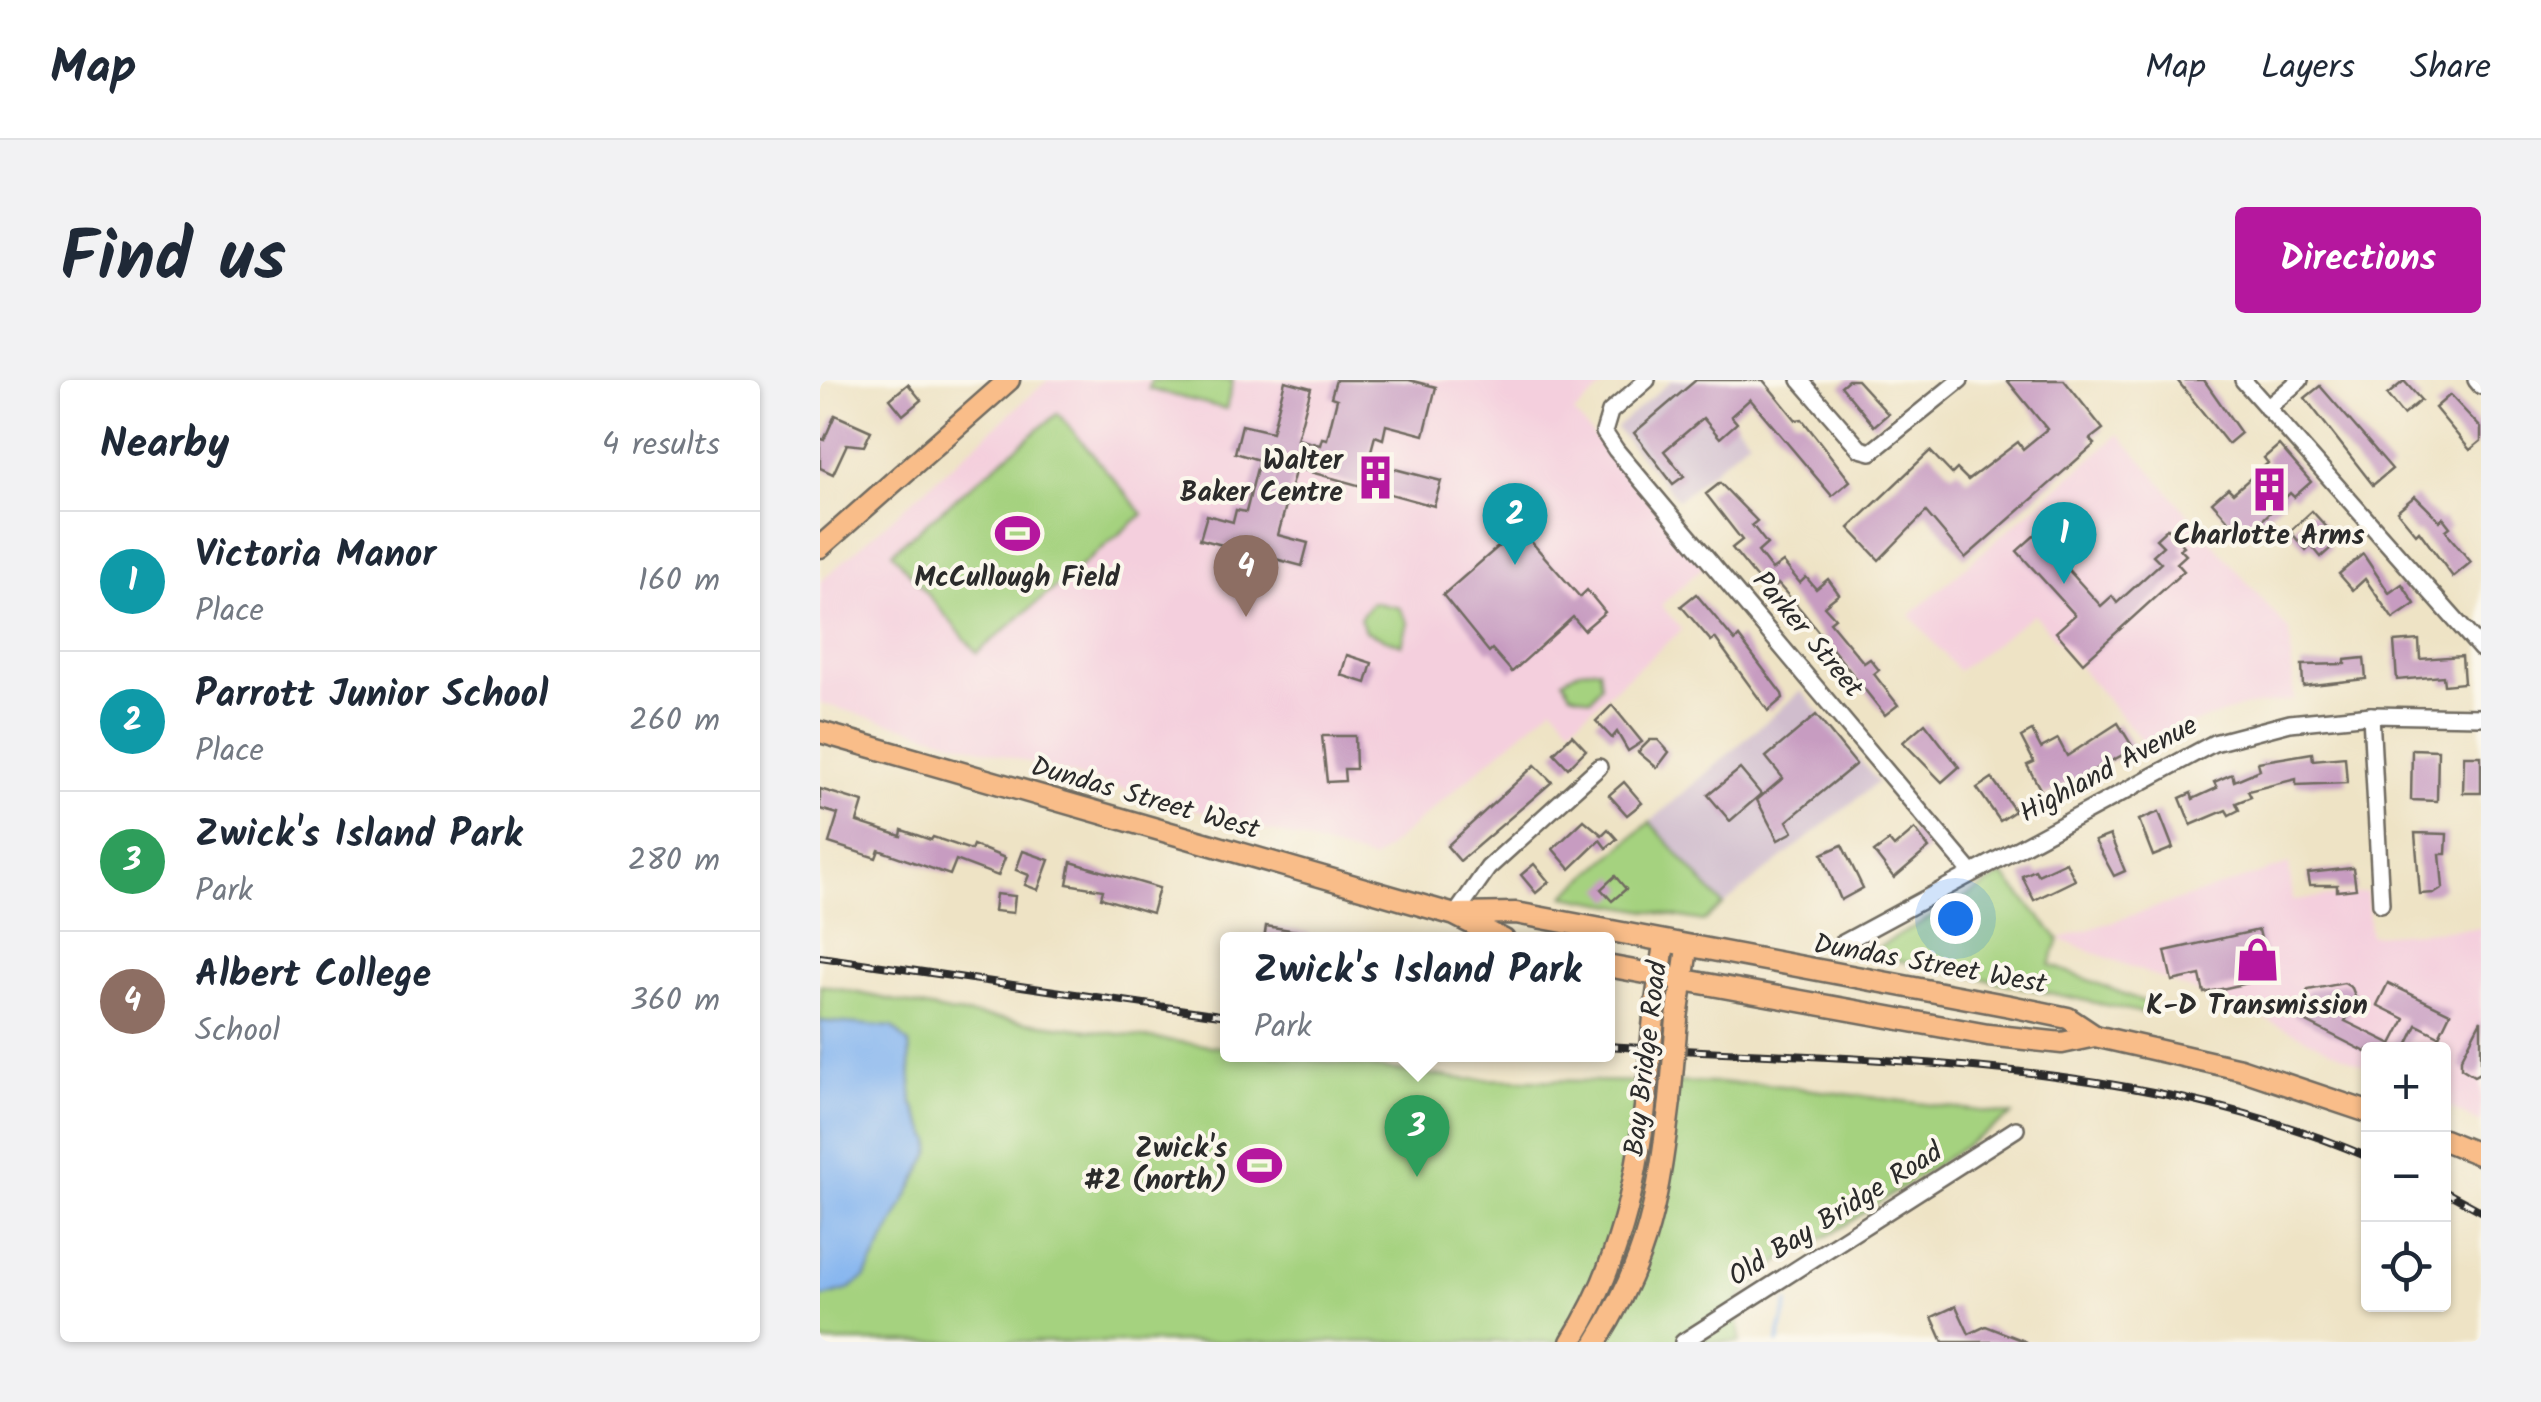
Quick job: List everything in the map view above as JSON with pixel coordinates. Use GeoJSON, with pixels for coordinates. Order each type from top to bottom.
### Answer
{"type":"FeatureCollection","features":[{"type":"Feature","properties":{"kind":"main road"},"geometry":{"type":"LineString","coordinates":[[820,547],[1009,380]]}},
{"type":"Feature","properties":{"kind":"main road","name":"Dundas Street West"},"geometry":{"type":"LineString","coordinates":[[820,732],[1455,915],[1488,932]]}},
{"type":"Feature","properties":{"kind":"main road","name":"Dundas Street West"},"geometry":{"type":"LineString","coordinates":[[1455,915],[1516,912],[1608,932]]}},
{"type":"Feature","properties":{"kind":"main road","name":"Dundas Street West"},"geometry":{"type":"LineString","coordinates":[[1615,933],[2068,1018],[2095,1036],[2240,1068],[2361,1110]]}},
{"type":"Feature","properties":{"kind":"main road","name":"Bay Bridge Road"},"geometry":{"type":"LineString","coordinates":[[1571,1342],[1618,1250],[1636,1184],[1664,944]]}},
{"type":"Feature","properties":{"kind":"main road","name":"Bay Bridge Road"},"geometry":{"type":"LineString","coordinates":[[1596,1342],[1648,1239],[1670,1100],[1687,948]]}},
{"type":"Feature","properties":{"kind":"main road","name":"Dundas Street West"},"geometry":{"type":"LineString","coordinates":[[1615,968],[1988,1036],[2062,1042],[2095,1036]]}},
{"type":"Feature","properties":{"kind":"main road"},"geometry":{"type":"LineString","coordinates":[[2451,1143],[2481,1155]]}},
{"type":"Feature","properties":{"kind":"street","name":"Parker Street"},"geometry":{"type":"LineString","coordinates":[[1646,380],[1610,412],[1604,432],[1971,872]]}},
{"type":"Feature","properties":{"kind":"street"},"geometry":{"type":"LineString","coordinates":[[1800,380],[1860,449],[1870,452],[1960,380]]}},
{"type":"Feature","properties":{"kind":"street"},"geometry":{"type":"LineString","coordinates":[[2242,380],[2481,650]]}},
{"type":"Feature","properties":{"kind":"street"},"geometry":{"type":"LineString","coordinates":[[2267,408],[2300,380]]}},
{"type":"Feature","properties":{"kind":"street"},"geometry":{"type":"LineString","coordinates":[[2476,380],[2481,386]]}},
{"type":"Feature","properties":{"kind":"street"},"geometry":{"type":"LineString","coordinates":[[2371,715],[2381,904]]}},
{"type":"Feature","properties":{"kind":"street","name":"Highland Avenue"},"geometry":{"type":"LineString","coordinates":[[1843,943],[2214,743],[2290,723],[2371,715],[2481,718]]}},
{"type":"Feature","properties":{"kind":"street"},"geometry":{"type":"LineString","coordinates":[[1455,915],[1488,868],[1599,767]]}},
{"type":"Feature","properties":{"kind":"street","name":"Old Bay Bridge Road"},"geometry":{"type":"LineString","coordinates":[[1683,1342],[2016,1129]]}},
{"type":"Feature","properties":{"kind":"shaded area"},"geometry":{"type":"Polygon","coordinates":[[[1048,380],[1611,380],[1574,413],[1704,566],[1661,605],[1682,630],[1571,726],[1553,706],[1373,860],[820,703],[820,582],[1048,380]]]}},
{"type":"Feature","properties":{"kind":"shaded area"},"geometry":{"type":"Polygon","coordinates":[[[1672,380],[1699,380],[1749,439],[1678,500],[1616,428],[1672,380]]]}},
{"type":"Feature","properties":{"kind":"shaded area"},"geometry":{"type":"Polygon","coordinates":[[[2119,434],[2290,632],[2294,700],[2243,707],[2187,725],[2149,749],[2034,614],[1958,671],[1910,615],[2119,434]]]}},
{"type":"Feature","properties":{"kind":"shaded area"},"geometry":{"type":"Polygon","coordinates":[[[1801,691],[1878,782],[1723,905],[1650,822],[1801,691]]]}},
{"type":"Feature","properties":{"kind":"shaded area"},"geometry":{"type":"Polygon","coordinates":[[[2289,864],[2293,900],[2367,892],[2370,935],[2481,928],[2481,1123],[2451,1108],[2451,1042],[2361,1042],[2361,1065],[2265,1019],[2059,939],[2289,864]]]}},
{"type":"Feature","properties":{"kind":"green space"},"geometry":{"type":"Polygon","coordinates":[[[1151,380],[1233,380],[1226,409],[1149,389],[1151,380]]]}},
{"type":"Feature","properties":{"kind":"green space","name":"McCullough Field"},"geometry":{"type":"Polygon","coordinates":[[[1058,413],[1143,514],[977,653],[892,552],[1058,413]]]}},
{"type":"Feature","properties":{"kind":"green space"},"geometry":{"type":"Polygon","coordinates":[[[1372,602],[1400,608],[1408,623],[1402,645],[1365,631],[1360,618],[1372,602]]]}},
{"type":"Feature","properties":{"kind":"green space"},"geometry":{"type":"Polygon","coordinates":[[[1599,668],[1601,685],[1591,699],[1571,693],[1563,680],[1580,670],[1599,668]]]}},
{"type":"Feature","properties":{"kind":"green space"},"geometry":{"type":"Polygon","coordinates":[[[1650,822],[1723,905],[1703,921],[1564,896],[1650,822]]]}},
{"type":"Feature","properties":{"kind":"green space"},"geometry":{"type":"Polygon","coordinates":[[[2003,875],[2059,939],[2050,965],[2147,1003],[2143,1013],[1867,954],[2003,875]]]}},
{"type":"Feature","properties":{"kind":"green space"},"geometry":{"type":"Polygon","coordinates":[[[820,985],[949,1012],[1220,1047],[1220,1062],[1332,1062],[1464,1079],[1766,1084],[2012,1115],[1833,1233],[1785,1256],[1737,1301],[1740,1342],[820,1342],[820,1296],[865,1277],[931,1151],[931,1141],[912,1102],[909,1044],[820,1021],[820,985]]]}},
{"type":"Feature","properties":{"kind":"water"},"geometry":{"type":"Polygon","coordinates":[[[820,1021],[893,1027],[909,1044],[912,1102],[931,1141],[931,1151],[865,1278],[847,1290],[824,1297],[820,1296],[820,1021]]]}},
{"type":"Feature","properties":{"kind":"building"},"geometry":{"type":"Polygon","coordinates":[[[1336,380],[1409,380],[1436,387],[1424,435],[1386,425],[1383,439],[1375,436],[1368,462],[1441,481],[1434,506],[1296,468],[1278,535],[1308,543],[1302,566],[1200,539],[1207,515],[1233,522],[1236,510],[1246,512],[1259,460],[1235,453],[1242,425],[1272,432],[1285,381],[1311,388],[1297,439],[1320,445],[1322,438],[1327,439],[1337,399],[1331,397],[1336,380]]]}},
{"type":"Feature","properties":{"kind":"building"},"geometry":{"type":"Polygon","coordinates":[[[1696,380],[1763,380],[1796,420],[1802,419],[1850,481],[1832,496],[1750,399],[1731,416],[1737,423],[1720,438],[1703,418],[1664,451],[1684,476],[1673,484],[1634,433],[1696,380]]]}},
{"type":"Feature","properties":{"kind":"building"},"geometry":{"type":"Polygon","coordinates":[[[1848,380],[1857,380],[1888,414],[1874,426],[1841,386],[1848,380]]]}},
{"type":"Feature","properties":{"kind":"building"},"geometry":{"type":"Polygon","coordinates":[[[2007,380],[2064,380],[2103,429],[2090,439],[2095,444],[1965,558],[1926,512],[1879,560],[1849,528],[1930,451],[1952,474],[1957,469],[1968,480],[2018,442],[2023,449],[2047,429],[2007,380]]]}},
{"type":"Feature","properties":{"kind":"building"},"geometry":{"type":"Polygon","coordinates":[[[2177,380],[2204,380],[2241,433],[2228,444],[2177,380]]]}},
{"type":"Feature","properties":{"kind":"building"},"geometry":{"type":"Polygon","coordinates":[[[2404,381],[2421,400],[2403,415],[2387,395],[2404,381]]]}},
{"type":"Feature","properties":{"kind":"building"},"geometry":{"type":"Polygon","coordinates":[[[908,384],[921,400],[903,415],[890,399],[908,384]]]}},
{"type":"Feature","properties":{"kind":"building"},"geometry":{"type":"Polygon","coordinates":[[[2320,386],[2392,469],[2373,485],[2305,398],[2320,386]]]}},
{"type":"Feature","properties":{"kind":"building"},"geometry":{"type":"Polygon","coordinates":[[[2450,395],[2481,428],[2481,441],[2470,450],[2435,408],[2450,395]]]}},
{"type":"Feature","properties":{"kind":"building"},"geometry":{"type":"Polygon","coordinates":[[[835,415],[871,431],[864,446],[847,444],[833,474],[820,468],[820,438],[824,440],[835,415]]]}},
{"type":"Feature","properties":{"kind":"building","name":"Charlotte Arms"},"geometry":{"type":"Polygon","coordinates":[[[2279,445],[2311,482],[2294,497],[2290,493],[2244,538],[2212,502],[2228,488],[2233,493],[2268,463],[2264,458],[2279,445]]]}},
{"type":"Feature","properties":{"kind":"building"},"geometry":{"type":"Polygon","coordinates":[[[1720,483],[1757,521],[1752,525],[1767,544],[1758,552],[1772,570],[1783,562],[1800,583],[1806,577],[1816,589],[1828,579],[1839,594],[1824,606],[1835,618],[1830,622],[1864,663],[1870,659],[1879,670],[1874,674],[1898,705],[1885,715],[1778,584],[1768,592],[1732,548],[1742,540],[1706,494],[1720,483]]]}},
{"type":"Feature","properties":{"kind":"building"},"geometry":{"type":"Polygon","coordinates":[[[2415,496],[2440,521],[2443,518],[2450,527],[2446,530],[2450,537],[2471,562],[2453,577],[2419,531],[2416,534],[2397,511],[2415,496]]]}},
{"type":"Feature","properties":{"kind":"building"},"geometry":{"type":"Polygon","coordinates":[[[1517,502],[1536,517],[1530,523],[1537,530],[1528,538],[1580,597],[1587,590],[1605,612],[1584,630],[1573,617],[1512,672],[1492,649],[1489,652],[1443,595],[1506,540],[1496,529],[1503,522],[1499,518],[1517,502]]]}},
{"type":"Feature","properties":{"kind":"building"},"geometry":{"type":"Polygon","coordinates":[[[2312,511],[2331,532],[2323,539],[2331,548],[2321,557],[2311,545],[2306,550],[2290,531],[2312,511]]]}},
{"type":"Feature","properties":{"kind":"building"},"geometry":{"type":"Polygon","coordinates":[[[2168,528],[2184,546],[2180,549],[2186,555],[2177,563],[2184,571],[2083,663],[2056,632],[2075,615],[2017,551],[2036,534],[2101,606],[2112,596],[2117,603],[2161,563],[2153,555],[2163,546],[2156,539],[2168,528]]]}},
{"type":"Feature","properties":{"kind":"building"},"geometry":{"type":"Polygon","coordinates":[[[2363,554],[2389,593],[2402,584],[2415,604],[2393,619],[2365,579],[2353,590],[2339,574],[2363,554]]]}},
{"type":"Feature","properties":{"kind":"building"},"geometry":{"type":"Polygon","coordinates":[[[1696,594],[1735,641],[1739,637],[1782,694],[1783,698],[1768,711],[1715,638],[1711,641],[1681,606],[1696,594]]]}},
{"type":"Feature","properties":{"kind":"building"},"geometry":{"type":"Polygon","coordinates":[[[2419,640],[2420,659],[2462,656],[2464,683],[2444,685],[2443,676],[2397,680],[2394,642],[2419,640]]]}},
{"type":"Feature","properties":{"kind":"building"},"geometry":{"type":"Polygon","coordinates":[[[1347,655],[1372,663],[1366,683],[1341,675],[1347,655]]]}},
{"type":"Feature","properties":{"kind":"building"},"geometry":{"type":"Polygon","coordinates":[[[2364,658],[2366,679],[2303,686],[2302,665],[2345,664],[2345,660],[2364,658]]]}},
{"type":"Feature","properties":{"kind":"building"},"geometry":{"type":"Polygon","coordinates":[[[1612,705],[1642,742],[1628,751],[1617,732],[1612,738],[1596,721],[1612,705]]]}},
{"type":"Feature","properties":{"kind":"building"},"geometry":{"type":"Polygon","coordinates":[[[1816,715],[1856,764],[1787,821],[1793,832],[1778,840],[1757,800],[1783,778],[1766,757],[1816,715]]]}},
{"type":"Feature","properties":{"kind":"building"},"geometry":{"type":"Polygon","coordinates":[[[1925,723],[1959,767],[1942,782],[1903,742],[1925,723]]]}},
{"type":"Feature","properties":{"kind":"building"},"geometry":{"type":"Polygon","coordinates":[[[2118,723],[2134,749],[2044,796],[2027,765],[2034,762],[2021,737],[2032,731],[2041,748],[2058,739],[2067,756],[2118,723]]]}},
{"type":"Feature","properties":{"kind":"building"},"geometry":{"type":"Polygon","coordinates":[[[1572,735],[1586,750],[1568,768],[1554,753],[1572,735]]]}},
{"type":"Feature","properties":{"kind":"building"},"geometry":{"type":"Polygon","coordinates":[[[1322,736],[1355,736],[1356,769],[1344,769],[1345,781],[1327,782],[1322,736]]]}},
{"type":"Feature","properties":{"kind":"building"},"geometry":{"type":"Polygon","coordinates":[[[1650,740],[1658,740],[1669,752],[1657,768],[1638,752],[1650,740]]]}},
{"type":"Feature","properties":{"kind":"building"},"geometry":{"type":"Polygon","coordinates":[[[2412,749],[2438,750],[2437,801],[2411,800],[2412,749]]]}},
{"type":"Feature","properties":{"kind":"building"},"geometry":{"type":"Polygon","coordinates":[[[2312,753],[2313,760],[2345,757],[2347,783],[2296,785],[2296,779],[2248,791],[2251,797],[2236,803],[2239,810],[2229,815],[2226,810],[2191,825],[2180,798],[2191,793],[2193,799],[2217,788],[2214,782],[2232,774],[2234,781],[2260,770],[2258,762],[2312,753]]]}},
{"type":"Feature","properties":{"kind":"building"},"geometry":{"type":"Polygon","coordinates":[[[2464,756],[2481,756],[2481,793],[2463,793],[2464,756]]]}},
{"type":"Feature","properties":{"kind":"building"},"geometry":{"type":"Polygon","coordinates":[[[1535,765],[1552,782],[1460,861],[1447,846],[1535,765]]]}},
{"type":"Feature","properties":{"kind":"building"},"geometry":{"type":"Polygon","coordinates":[[[1740,769],[1761,794],[1730,821],[1708,795],[1740,769]]]}},
{"type":"Feature","properties":{"kind":"building"},"geometry":{"type":"Polygon","coordinates":[[[1992,778],[2015,811],[2000,821],[1977,788],[1992,778]]]}},
{"type":"Feature","properties":{"kind":"building"},"geometry":{"type":"Polygon","coordinates":[[[1624,782],[1642,803],[1627,815],[1609,795],[1624,782]]]}},
{"type":"Feature","properties":{"kind":"building"},"geometry":{"type":"Polygon","coordinates":[[[820,789],[863,802],[857,822],[901,836],[902,830],[931,840],[933,837],[971,850],[973,845],[1005,858],[998,876],[956,860],[950,875],[879,850],[876,858],[829,843],[838,814],[820,809],[820,789]]]}},
{"type":"Feature","properties":{"kind":"building"},"geometry":{"type":"Polygon","coordinates":[[[2159,812],[2173,848],[2153,856],[2139,820],[2159,812]]]}},
{"type":"Feature","properties":{"kind":"building"},"geometry":{"type":"Polygon","coordinates":[[[1584,820],[1602,835],[1608,829],[1617,839],[1606,848],[1600,840],[1570,869],[1553,849],[1584,820]]]}},
{"type":"Feature","properties":{"kind":"building"},"geometry":{"type":"Polygon","coordinates":[[[1915,829],[1929,848],[1894,878],[1874,852],[1889,841],[1894,847],[1915,829]]]}},
{"type":"Feature","properties":{"kind":"building"},"geometry":{"type":"Polygon","coordinates":[[[2415,833],[2447,834],[2446,854],[2440,854],[2443,888],[2435,893],[2420,894],[2415,833]]]}},
{"type":"Feature","properties":{"kind":"building"},"geometry":{"type":"Polygon","coordinates":[[[2110,835],[2125,871],[2114,876],[2095,841],[2110,835]]]}},
{"type":"Feature","properties":{"kind":"building"},"geometry":{"type":"Polygon","coordinates":[[[1842,845],[1863,888],[1841,900],[1822,854],[1842,845]]]}},
{"type":"Feature","properties":{"kind":"building"},"geometry":{"type":"Polygon","coordinates":[[[1023,851],[1049,860],[1038,890],[1025,885],[1029,875],[1016,870],[1023,851]]]}},
{"type":"Feature","properties":{"kind":"building"},"geometry":{"type":"Polygon","coordinates":[[[1071,862],[1159,888],[1152,913],[1101,898],[1103,890],[1067,884],[1071,862]]]}},
{"type":"Feature","properties":{"kind":"building"},"geometry":{"type":"Polygon","coordinates":[[[2066,862],[2075,880],[2034,900],[2022,876],[2035,870],[2038,875],[2066,862]]]}},
{"type":"Feature","properties":{"kind":"building"},"geometry":{"type":"Polygon","coordinates":[[[1534,864],[1549,882],[1536,893],[1521,875],[1534,864]]]}},
{"type":"Feature","properties":{"kind":"building"},"geometry":{"type":"Polygon","coordinates":[[[2353,868],[2356,889],[2337,891],[2337,885],[2310,885],[2308,873],[2353,868]]]}},
{"type":"Feature","properties":{"kind":"building"},"geometry":{"type":"Polygon","coordinates":[[[1615,876],[1626,889],[1612,901],[1601,889],[1615,876]]]}},
{"type":"Feature","properties":{"kind":"building"},"geometry":{"type":"Polygon","coordinates":[[[996,894],[1015,896],[1013,913],[994,911],[996,894]]]}},
{"type":"Feature","properties":{"kind":"building"},"geometry":{"type":"Polygon","coordinates":[[[1266,926],[1303,932],[1265,932],[1266,926]]]}},
{"type":"Feature","properties":{"kind":"building"},"geometry":{"type":"Polygon","coordinates":[[[2259,930],[2270,978],[2204,993],[2200,975],[2172,981],[2165,951],[2259,930]]]}},
{"type":"Feature","properties":{"kind":"building"},"geometry":{"type":"Polygon","coordinates":[[[2344,983],[2352,988],[2357,1001],[2345,1021],[2388,1042],[2361,1042],[2361,1049],[2293,1015],[2308,990],[2344,983]]]}},
{"type":"Feature","properties":{"kind":"building"},"geometry":{"type":"Polygon","coordinates":[[[2388,983],[2450,1013],[2439,1036],[2417,1025],[2409,1042],[2393,1042],[2405,1019],[2377,1005],[2388,983]]]}},
{"type":"Feature","properties":{"kind":"building"},"geometry":{"type":"Polygon","coordinates":[[[2481,1020],[2481,1072],[2474,1076],[2461,1068],[2461,1059],[2481,1020]]]}},
{"type":"Feature","properties":{"kind":"building"},"geometry":{"type":"Polygon","coordinates":[[[1956,1306],[1969,1334],[1986,1326],[2027,1342],[1943,1342],[1932,1317],[1956,1306]]]}},
{"type":"Feature","properties":{"kind":"waterway"},"geometry":{"type":"LineString","coordinates":[[1778,1342],[1788,1303]]}},
{"type":"Feature","properties":{"kind":"railway"},"geometry":{"type":"LineString","coordinates":[[820,957],[1220,1015]]}},
{"type":"Feature","properties":{"kind":"railway"},"geometry":{"type":"LineString","coordinates":[[1615,1046],[1897,1061],[2090,1081],[2184,1098],[2277,1123],[2361,1154]]}},
{"type":"Feature","properties":{"kind":"railway"},"geometry":{"type":"LineString","coordinates":[[2451,1195],[2481,1211]]}},
{"type":"Feature","properties":{"kind":"place","name":"Walter Baker Centre"},"geometry":{"type":"Point","coordinates":[1376,477]}},
{"type":"Feature","properties":{"kind":"place","name":"Charlotte Arms"},"geometry":{"type":"Point","coordinates":[2269,490]}},
{"type":"Feature","properties":{"kind":"place","name":"McCullough Field"},"geometry":{"type":"Point","coordinates":[1017,533]}},
{"type":"Feature","properties":{"kind":"place","name":"Parrott Junior School"},"geometry":{"type":"Point","coordinates":[1515,565]}},
{"type":"Feature","properties":{"kind":"place","name":"Victoria Manor"},"geometry":{"type":"Point","coordinates":[2064,584]}},
{"type":"Feature","properties":{"kind":"place","name":"Albert College"},"geometry":{"type":"Point","coordinates":[1246,617]}},
{"type":"Feature","properties":{"kind":"place","name":"K-D Transmission"},"geometry":{"type":"Point","coordinates":[2257,960]}},
{"type":"Feature","properties":{"kind":"place","name":"Zwick's #2 (north)"},"geometry":{"type":"Point","coordinates":[1260,1165]}},
{"type":"Feature","properties":{"kind":"place","name":"Zwick's Island Park"},"geometry":{"type":"Point","coordinates":[1417,1177]}}]}
